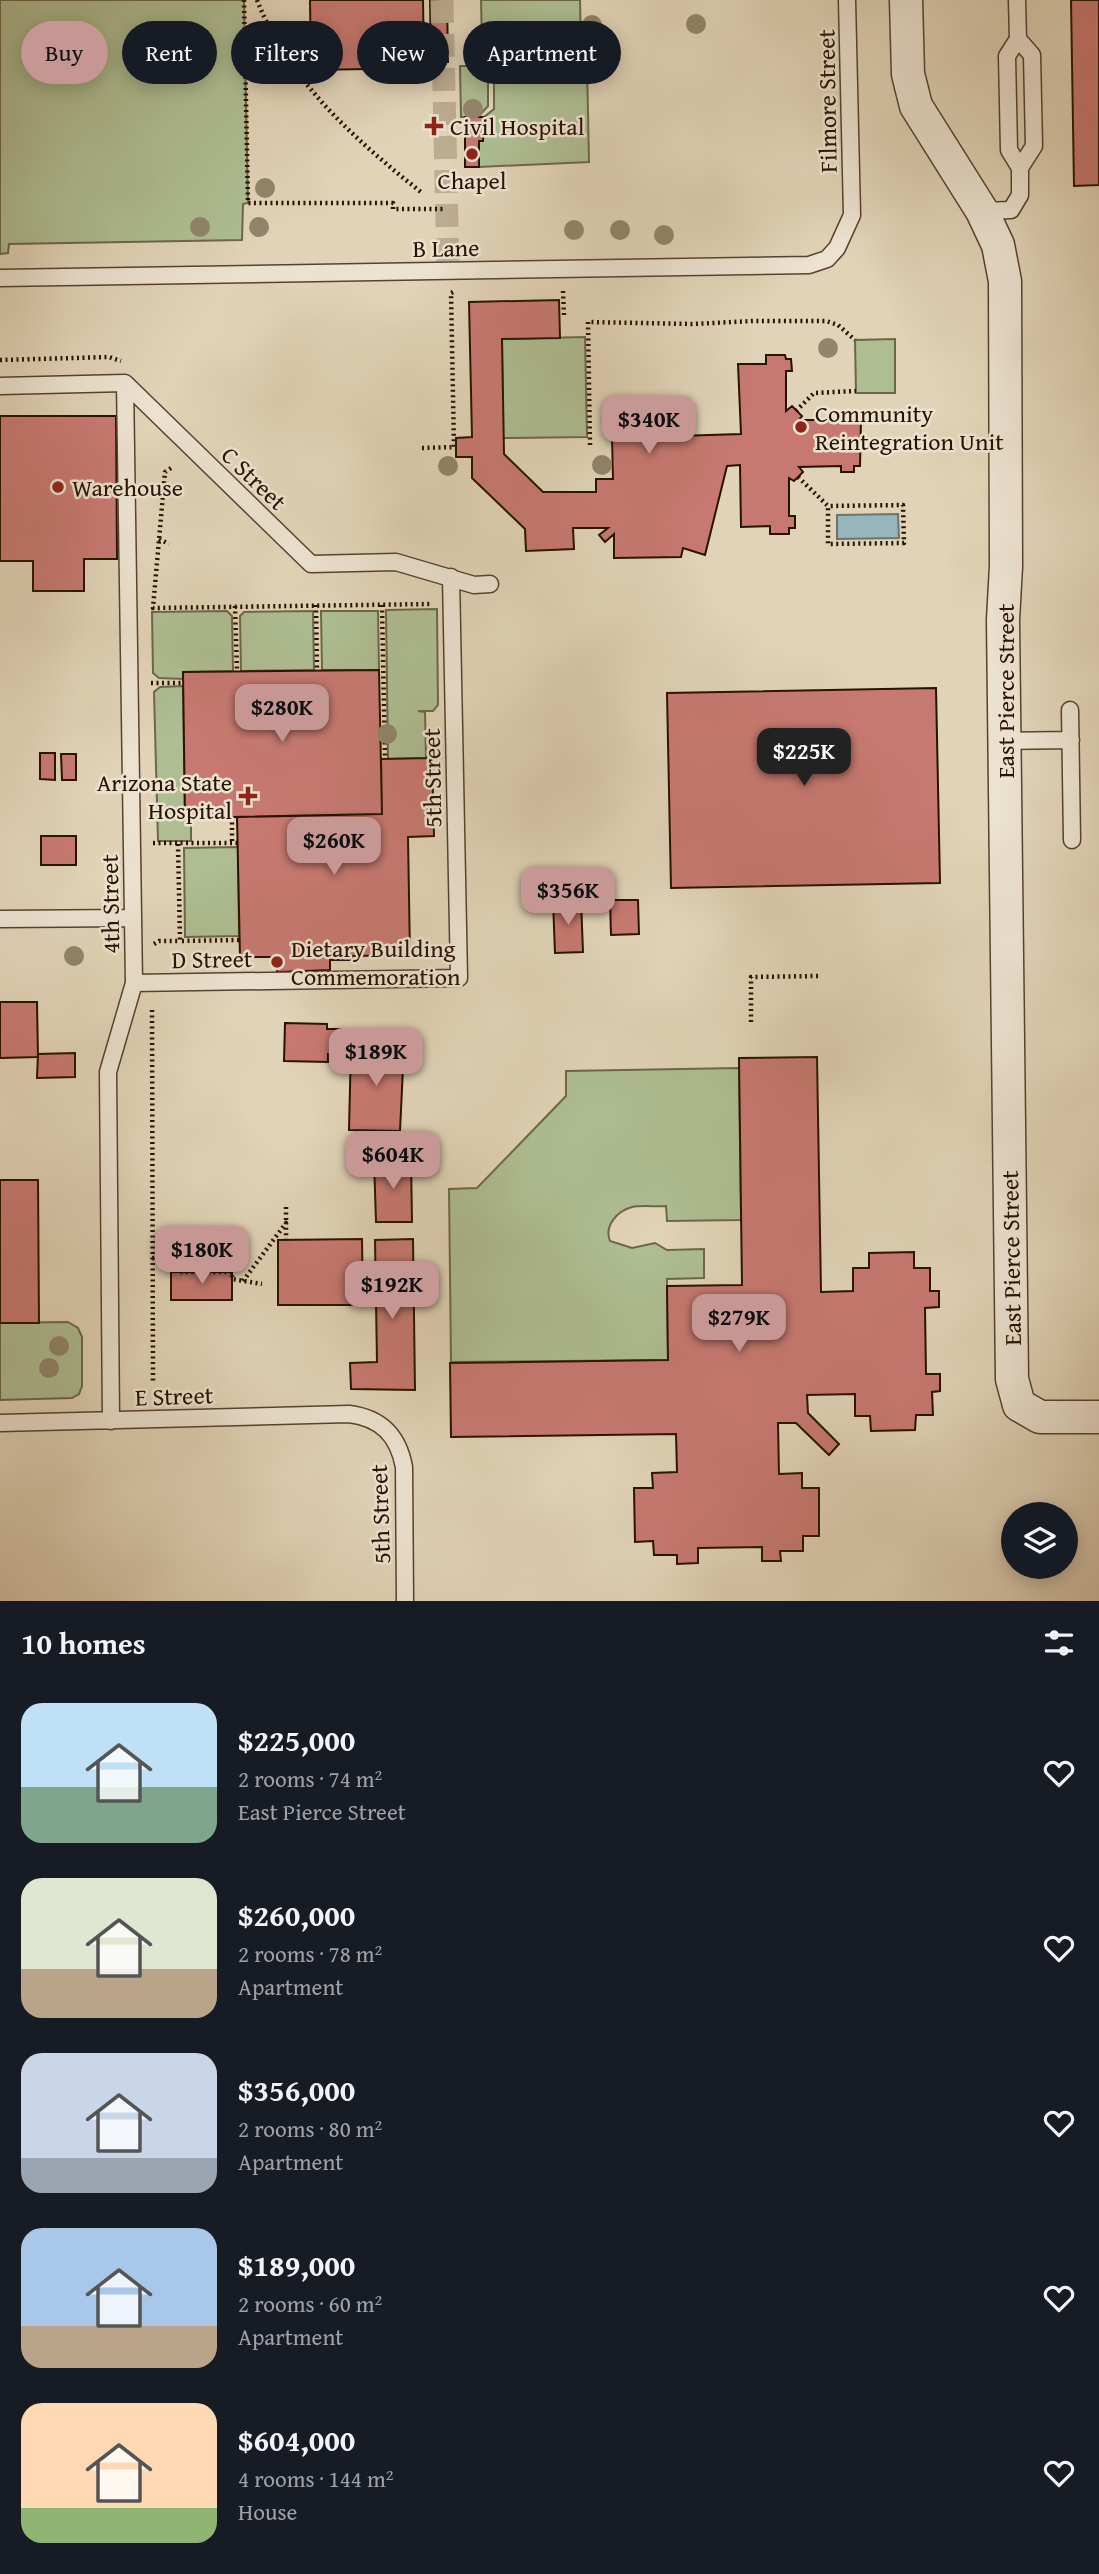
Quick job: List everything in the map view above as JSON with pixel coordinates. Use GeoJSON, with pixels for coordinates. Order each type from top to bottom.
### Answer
{"type":"FeatureCollection","features":[{"type":"Feature","properties":{"kind":"street","name":"East Pierce Street"},"geometry":{"type":"LineString","coordinates":[[906,0],[908,74],[916,106],[982,211],[998,246],[1005,281],[1004,741],[1012,1379],[1019,1405],[1041,1417],[1099,1418]]}},
{"type":"Feature","properties":{"kind":"lane","name":"Filmore Street"},"geometry":{"type":"LineString","coordinates":[[847,0],[852,202]]}},
{"type":"Feature","properties":{"kind":"lane"},"geometry":{"type":"LineString","coordinates":[[982,211],[1011,209],[1020,195],[1020,168],[1009,150],[1007,56],[1018,39],[1017,0]]}},
{"type":"Feature","properties":{"kind":"lane"},"geometry":{"type":"LineString","coordinates":[[1018,39],[1032,55],[1034,146],[1020,168]]}},
{"type":"Feature","properties":{"kind":"lane","name":"B Lane"},"geometry":{"type":"LineString","coordinates":[[0,278],[809,265],[827,258],[837,248],[851,221],[852,202]]}},
{"type":"Feature","properties":{"kind":"lane"},"geometry":{"type":"LineString","coordinates":[[0,386],[125,383]]}},
{"type":"Feature","properties":{"kind":"lane","name":"C Street"},"geometry":{"type":"LineString","coordinates":[[125,383],[311,564],[396,562],[474,585],[490,584]]}},
{"type":"Feature","properties":{"kind":"lane","name":"4th Street"},"geometry":{"type":"LineString","coordinates":[[111,1421],[108,1072],[134,983],[125,383]]}},
{"type":"Feature","properties":{"kind":"lane","name":"5th Street"},"geometry":{"type":"LineString","coordinates":[[451,578],[459,978]]}},
{"type":"Feature","properties":{"kind":"lane"},"geometry":{"type":"LineString","coordinates":[[1070,710],[1072,840]]}},
{"type":"Feature","properties":{"kind":"lane"},"geometry":{"type":"LineString","coordinates":[[1004,741],[1071,740]]}},
{"type":"Feature","properties":{"kind":"lane"},"geometry":{"type":"LineString","coordinates":[[0,919],[133,918]]}},
{"type":"Feature","properties":{"kind":"lane","name":"D Street"},"geometry":{"type":"LineString","coordinates":[[134,983],[459,978]]}},
{"type":"Feature","properties":{"kind":"lane","name":"5th Street"},"geometry":{"type":"LineString","coordinates":[[349,1414],[366,1416],[380,1425],[394,1438],[401,1450],[404,1466],[405,1601]]}},
{"type":"Feature","properties":{"kind":"lane","name":"E Street"},"geometry":{"type":"LineString","coordinates":[[0,1423],[349,1414]]}},
{"type":"Feature","properties":{"kind":"path"},"geometry":{"type":"LineString","coordinates":[[244,0],[248,203],[393,203],[393,209],[446,209]]}},
{"type":"Feature","properties":{"kind":"path"},"geometry":{"type":"LineString","coordinates":[[257,0],[271,30],[302,80],[368,148],[421,192]]}},
{"type":"Feature","properties":{"kind":"path"},"geometry":{"type":"LineString","coordinates":[[551,291],[564,290],[564,315]]}},
{"type":"Feature","properties":{"kind":"path"},"geometry":{"type":"LineString","coordinates":[[422,448],[455,447],[451,293],[464,292]]}},
{"type":"Feature","properties":{"kind":"path"},"geometry":{"type":"LineString","coordinates":[[590,445],[588,322],[692,324],[818,320],[838,325],[855,340]]}},
{"type":"Feature","properties":{"kind":"path"},"geometry":{"type":"LineString","coordinates":[[796,411],[814,393],[856,391]]}},
{"type":"Feature","properties":{"kind":"path"},"geometry":{"type":"LineString","coordinates":[[170,461],[171,468]]}},
{"type":"Feature","properties":{"kind":"path"},"geometry":{"type":"LineString","coordinates":[[181,468],[171,468],[165,472],[151,608],[435,604]]}},
{"type":"Feature","properties":{"kind":"path"},"geometry":{"type":"LineString","coordinates":[[798,477],[828,506],[903,505],[904,543],[828,544],[828,506]]}},
{"type":"Feature","properties":{"kind":"path"},"geometry":{"type":"LineString","coordinates":[[159,539],[169,544]]}},
{"type":"Feature","properties":{"kind":"path"},"geometry":{"type":"LineString","coordinates":[[316,605],[317,670]]}},
{"type":"Feature","properties":{"kind":"path"},"geometry":{"type":"LineString","coordinates":[[382,605],[385,758]]}},
{"type":"Feature","properties":{"kind":"path"},"geometry":{"type":"LineString","coordinates":[[235,606],[237,671]]}},
{"type":"Feature","properties":{"kind":"path"},"geometry":{"type":"LineString","coordinates":[[150,670],[150,696]]}},
{"type":"Feature","properties":{"kind":"path"},"geometry":{"type":"LineString","coordinates":[[150,683],[183,683]]}},
{"type":"Feature","properties":{"kind":"path"},"geometry":{"type":"LineString","coordinates":[[153,831],[153,844],[235,843],[232,817]]}},
{"type":"Feature","properties":{"kind":"path"},"geometry":{"type":"LineString","coordinates":[[178,844],[180,941]]}},
{"type":"Feature","properties":{"kind":"path"},"geometry":{"type":"LineString","coordinates":[[155,956],[156,942],[239,940]]}},
{"type":"Feature","properties":{"kind":"path"},"geometry":{"type":"LineString","coordinates":[[751,1022],[751,977],[818,976]]}},
{"type":"Feature","properties":{"kind":"path"},"geometry":{"type":"LineString","coordinates":[[152,1010],[153,1383]]}},
{"type":"Feature","properties":{"kind":"path"},"geometry":{"type":"LineString","coordinates":[[286,1207],[286,1240]]}},
{"type":"Feature","properties":{"kind":"path"},"geometry":{"type":"LineString","coordinates":[[243,1281],[286,1223]]}},
{"type":"Feature","properties":{"kind":"path"},"geometry":{"type":"LineString","coordinates":[[152,1258],[162,1259],[178,1272],[232,1272],[232,1279],[262,1284]]}},
{"type":"Feature","properties":{"kind":"green space"},"geometry":{"type":"Polygon","coordinates":[[[0,0],[244,0],[244,21],[231,21],[231,84],[246,84],[248,203],[243,204],[242,240],[9,244],[8,253],[0,254],[0,0]]]}},
{"type":"Feature","properties":{"kind":"green space"},"geometry":{"type":"Polygon","coordinates":[[[481,0],[580,0],[580,21],[481,21],[481,0]]]}},
{"type":"Feature","properties":{"kind":"green space"},"geometry":{"type":"Polygon","coordinates":[[[460,66],[463,66],[463,84],[488,84],[488,106],[478,117],[461,117],[460,66]]]}},
{"type":"Feature","properties":{"kind":"green space"},"geometry":{"type":"Polygon","coordinates":[[[494,84],[587,84],[589,162],[479,167],[479,141],[483,140],[484,117],[494,109],[494,84]]]}},
{"type":"Feature","properties":{"kind":"green space"},"geometry":{"type":"Polygon","coordinates":[[[585,337],[587,437],[503,438],[502,339],[585,337]]]}},
{"type":"Feature","properties":{"kind":"green space"},"geometry":{"type":"Polygon","coordinates":[[[895,339],[895,393],[856,393],[855,340],[895,339]]]}},
{"type":"Feature","properties":{"kind":"green space"},"geometry":{"type":"Polygon","coordinates":[[[437,609],[438,705],[433,711],[418,711],[425,712],[426,758],[388,759],[386,610],[437,609]]]}},
{"type":"Feature","properties":{"kind":"green space"},"geometry":{"type":"Polygon","coordinates":[[[227,611],[232,616],[233,671],[183,672],[183,679],[159,678],[153,673],[152,612],[227,611]]]}},
{"type":"Feature","properties":{"kind":"green space"},"geometry":{"type":"Polygon","coordinates":[[[313,611],[314,670],[241,671],[240,616],[244,612],[313,611]]]}},
{"type":"Feature","properties":{"kind":"green space"},"geometry":{"type":"Polygon","coordinates":[[[321,611],[378,611],[379,670],[322,670],[321,611]]]}},
{"type":"Feature","properties":{"kind":"green space"},"geometry":{"type":"Polygon","coordinates":[[[183,686],[185,817],[191,818],[191,841],[158,841],[154,692],[160,687],[183,686]]]}},
{"type":"Feature","properties":{"kind":"green space"},"geometry":{"type":"Polygon","coordinates":[[[238,847],[239,936],[185,937],[184,848],[238,847]]]}},
{"type":"Feature","properties":{"kind":"green space"},"geometry":{"type":"Polygon","coordinates":[[[739,1068],[741,1220],[667,1221],[666,1206],[636,1206],[617,1216],[610,1225],[610,1241],[632,1248],[655,1243],[667,1250],[704,1249],[704,1278],[667,1279],[668,1360],[451,1362],[449,1189],[477,1188],[566,1096],[566,1071],[739,1068]]]}},
{"type":"Feature","properties":{"kind":"green space"},"geometry":{"type":"Polygon","coordinates":[[[68,1322],[78,1328],[82,1337],[82,1386],[79,1394],[72,1398],[0,1400],[0,1323],[68,1322]]]}},
{"type":"Feature","properties":{"kind":"water"},"geometry":{"type":"Polygon","coordinates":[[[898,514],[899,538],[837,539],[837,515],[898,514]]]}},
{"type":"Feature","properties":{"kind":"building"},"geometry":{"type":"Polygon","coordinates":[[[310,0],[423,0],[423,21],[357,21],[357,69],[343,69],[343,21],[310,21],[310,0]]]}},
{"type":"Feature","properties":{"kind":"building"},"geometry":{"type":"Polygon","coordinates":[[[430,0],[447,0],[447,21],[430,21],[430,0]]]}},
{"type":"Feature","properties":{"kind":"building"},"geometry":{"type":"Polygon","coordinates":[[[1071,0],[1099,0],[1099,185],[1074,186],[1071,0]]]}},
{"type":"Feature","properties":{"kind":"building","name":"Chapel"},"geometry":{"type":"Polygon","coordinates":[[[465,117],[484,117],[483,141],[479,141],[479,167],[465,167],[465,117]]]}},
{"type":"Feature","properties":{"kind":"building","name":"Community Reintegration Unit"},"geometry":{"type":"Polygon","coordinates":[[[559,300],[560,338],[502,339],[504,454],[543,492],[596,492],[596,479],[613,479],[612,438],[741,434],[738,364],[766,364],[766,355],[785,355],[786,359],[791,359],[792,371],[786,371],[786,411],[792,406],[802,416],[799,420],[843,420],[843,414],[856,413],[857,418],[861,418],[860,466],[854,466],[854,472],[841,472],[841,466],[799,467],[803,472],[794,481],[789,478],[789,516],[795,516],[795,528],[789,528],[789,534],[770,534],[770,526],[741,527],[740,465],[727,466],[705,555],[683,548],[681,557],[614,558],[614,534],[605,542],[599,535],[608,528],[573,528],[574,549],[526,551],[525,529],[472,478],[472,457],[456,457],[456,438],[472,437],[469,302],[559,300]]]}},
{"type":"Feature","properties":{"kind":"building","name":"Warehouse"},"geometry":{"type":"Polygon","coordinates":[[[0,416],[116,416],[117,559],[84,559],[84,591],[33,591],[33,561],[0,561],[0,416]]]}},
{"type":"Feature","properties":{"kind":"building"},"geometry":{"type":"Polygon","coordinates":[[[379,670],[382,814],[185,818],[183,672],[379,670]]]}},
{"type":"Feature","properties":{"kind":"building"},"geometry":{"type":"Polygon","coordinates":[[[936,688],[940,883],[671,888],[667,693],[936,688]]]}},
{"type":"Feature","properties":{"kind":"building"},"geometry":{"type":"Polygon","coordinates":[[[40,753],[55,753],[55,780],[40,779],[40,753]]]}},
{"type":"Feature","properties":{"kind":"building"},"geometry":{"type":"Polygon","coordinates":[[[61,754],[76,754],[76,780],[62,780],[61,754]]]}},
{"type":"Feature","properties":{"kind":"building"},"geometry":{"type":"Polygon","coordinates":[[[432,758],[434,836],[408,837],[410,955],[352,956],[352,960],[330,960],[330,970],[277,972],[276,957],[240,957],[237,817],[382,814],[381,759],[432,758]]]}},
{"type":"Feature","properties":{"kind":"building"},"geometry":{"type":"Polygon","coordinates":[[[41,836],[76,836],[76,865],[41,865],[41,836]]]}},
{"type":"Feature","properties":{"kind":"building"},"geometry":{"type":"Polygon","coordinates":[[[581,900],[583,952],[555,953],[553,901],[581,900]]]}},
{"type":"Feature","properties":{"kind":"building"},"geometry":{"type":"Polygon","coordinates":[[[610,900],[638,900],[639,934],[611,935],[610,900]]]}},
{"type":"Feature","properties":{"kind":"building"},"geometry":{"type":"Polygon","coordinates":[[[0,1002],[37,1002],[38,1057],[0,1058],[0,1002]]]}},
{"type":"Feature","properties":{"kind":"building"},"geometry":{"type":"Polygon","coordinates":[[[285,1023],[327,1024],[327,1029],[351,1029],[351,1055],[328,1054],[328,1062],[284,1061],[285,1023]]]}},
{"type":"Feature","properties":{"kind":"building"},"geometry":{"type":"Polygon","coordinates":[[[351,1046],[404,1047],[400,1131],[349,1130],[351,1046]]]}},
{"type":"Feature","properties":{"kind":"building"},"geometry":{"type":"Polygon","coordinates":[[[75,1053],[75,1077],[37,1078],[38,1054],[75,1053]]]}},
{"type":"Feature","properties":{"kind":"building"},"geometry":{"type":"Polygon","coordinates":[[[817,1057],[821,1292],[853,1291],[853,1268],[869,1268],[869,1253],[914,1252],[914,1268],[930,1268],[930,1291],[939,1291],[939,1307],[925,1308],[926,1374],[940,1374],[940,1391],[932,1392],[933,1415],[916,1415],[915,1430],[871,1431],[870,1416],[855,1416],[855,1394],[807,1395],[808,1413],[839,1444],[829,1455],[796,1423],[778,1423],[779,1474],[802,1473],[802,1488],[819,1488],[819,1536],[803,1536],[803,1551],[780,1551],[781,1561],[762,1561],[762,1547],[698,1548],[698,1563],[677,1564],[677,1555],[654,1555],[653,1541],[635,1542],[634,1488],[653,1488],[652,1473],[677,1472],[676,1434],[451,1437],[450,1363],[668,1360],[667,1286],[742,1285],[739,1058],[817,1057]]]}},
{"type":"Feature","properties":{"kind":"building"},"geometry":{"type":"Polygon","coordinates":[[[411,1159],[412,1222],[376,1222],[374,1160],[411,1159]]]}},
{"type":"Feature","properties":{"kind":"building"},"geometry":{"type":"Polygon","coordinates":[[[0,1180],[38,1180],[39,1323],[0,1323],[0,1180]]]}},
{"type":"Feature","properties":{"kind":"building"},"geometry":{"type":"Polygon","coordinates":[[[362,1239],[363,1305],[278,1305],[278,1240],[362,1239]]]}},
{"type":"Feature","properties":{"kind":"building"},"geometry":{"type":"Polygon","coordinates":[[[413,1239],[415,1390],[351,1389],[350,1363],[377,1362],[375,1240],[413,1239]]]}},
{"type":"Feature","properties":{"kind":"building"},"geometry":{"type":"Polygon","coordinates":[[[171,1272],[232,1272],[232,1300],[171,1300],[171,1272]]]}},
{"type":"Feature","properties":{"kind":"tunnel"},"geometry":{"type":"LineString","coordinates":[[442,0],[448,270]]}},
{"type":"Feature","properties":{"kind":"place","name":"Civil Hospital"},"geometry":{"type":"Point","coordinates":[434,126]}},
{"type":"Feature","properties":{"kind":"place","name":"Chapel"},"geometry":{"type":"Point","coordinates":[472,154]}},
{"type":"Feature","properties":{"kind":"place","name":"Community Reintegration Unit"},"geometry":{"type":"Point","coordinates":[801,427]}},
{"type":"Feature","properties":{"kind":"place","name":"Warehouse"},"geometry":{"type":"Point","coordinates":[58,487]}},
{"type":"Feature","properties":{"kind":"place","name":"Arizona State Hospital"},"geometry":{"type":"Point","coordinates":[248,796]}},
{"type":"Feature","properties":{"kind":"place","name":"Dietary Building Commemoration"},"geometry":{"type":"Point","coordinates":[277,962]}}]}
